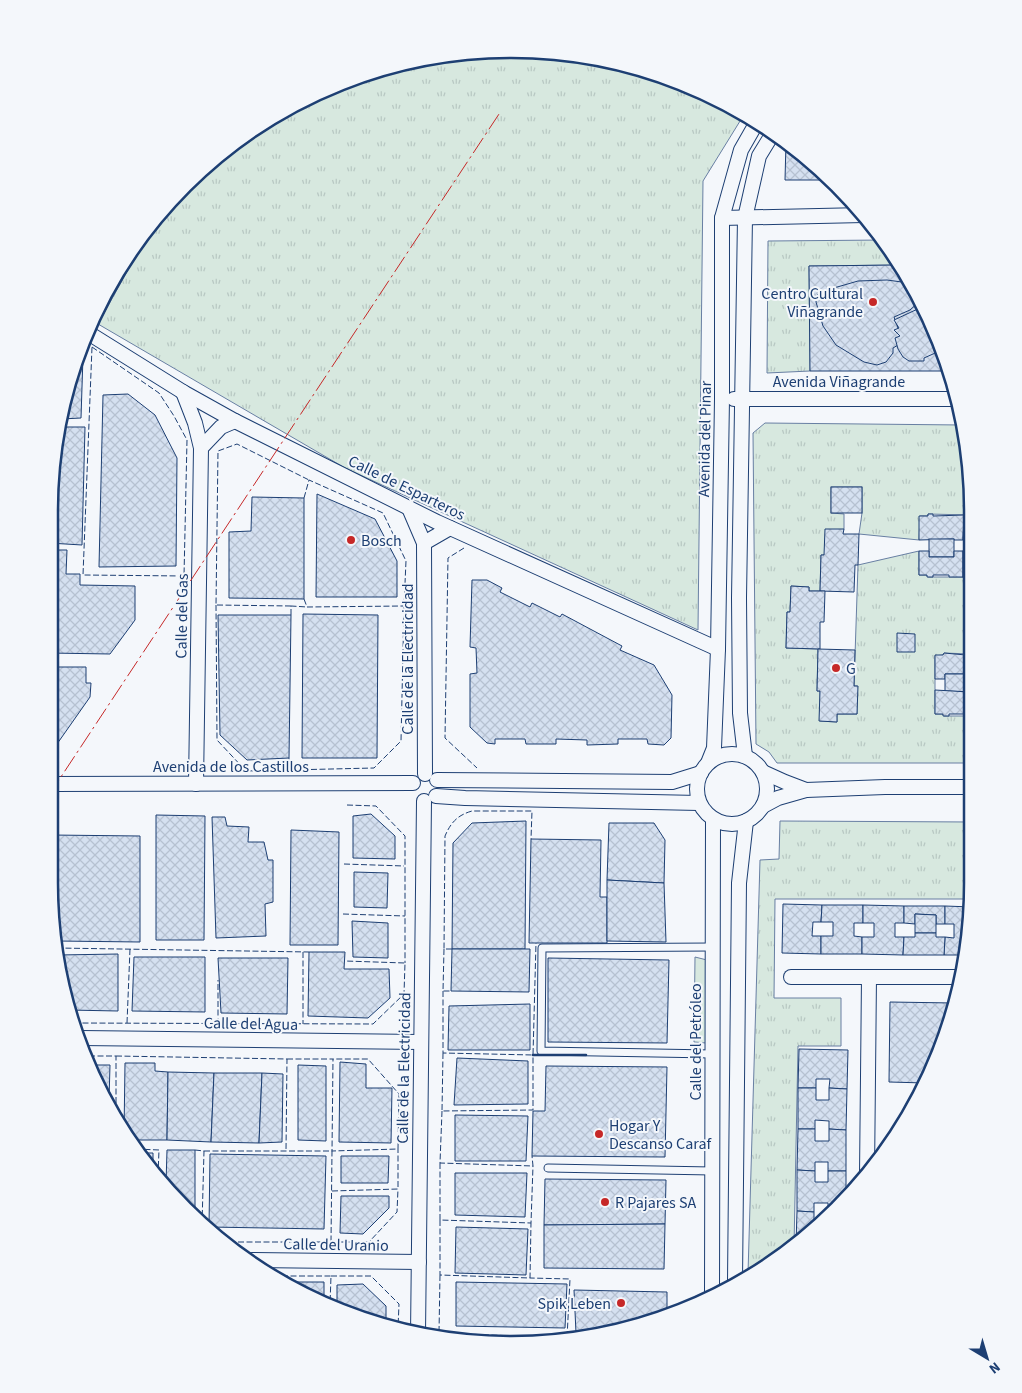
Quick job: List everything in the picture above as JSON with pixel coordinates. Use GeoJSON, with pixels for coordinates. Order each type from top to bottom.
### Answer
{"type":"FeatureCollection","features":[{"type":"Feature","properties":{"kind":"street","name":"Avenida del Pinar"},"geometry":{"type":"LineString","coordinates":[[704,768],[714,748],[718,649],[722,399],[722,218],[740,150],[753,128]]}},
{"type":"Feature","properties":{"kind":"street"},"geometry":{"type":"LineString","coordinates":[[745,756],[740,703],[741,399],[745,218],[759,156],[770,139]]}},
{"type":"Feature","properties":{"kind":"street"},"geometry":{"type":"LineString","coordinates":[[722,218],[855,215]]}},
{"type":"Feature","properties":{"kind":"street","name":"Calle de Esparteros"},"geometry":{"type":"LineString","coordinates":[[93,336],[183,392],[235,421],[437,522],[718,649]]}},
{"type":"Feature","properties":{"kind":"street","name":"Calle del Gas"},"geometry":{"type":"LineString","coordinates":[[183,392],[195,423],[201,448],[196,784]]}},
{"type":"Feature","properties":{"kind":"street","name":"Avenida Viñagrande"},"geometry":{"type":"LineString","coordinates":[[722,399],[950,399]]}},
{"type":"Feature","properties":{"kind":"street"},"geometry":{"type":"LineString","coordinates":[[201,448],[221,427],[235,421]]}},
{"type":"Feature","properties":{"kind":"street","name":"Calle de la Electricidad"},"geometry":{"type":"LineString","coordinates":[[409,508],[424,542],[431,778]]}},
{"type":"Feature","properties":{"kind":"street"},"geometry":{"type":"LineString","coordinates":[[424,542],[450,528]]}},
{"type":"Feature","properties":{"kind":"street"},"geometry":{"type":"LineString","coordinates":[[699,803],[416,798],[412,791],[413,783],[417,777],[672,782],[704,768],[720,756],[732,754],[745,756],[756,763],[763,772],[767,784],[767,796],[763,806],[756,815],[746,822],[724,824],[713,819],[699,803],[697,787],[704,768]]}},
{"type":"Feature","properties":{"kind":"street"},"geometry":{"type":"LineString","coordinates":[[763,772],[806,790]]}},
{"type":"Feature","properties":{"kind":"street"},"geometry":{"type":"LineString","coordinates":[[430,798],[439,788],[431,778]]}},
{"type":"Feature","properties":{"kind":"street","name":"Avenida de los Castillos"},"geometry":{"type":"LineString","coordinates":[[58,784],[413,783]]}},
{"type":"Feature","properties":{"kind":"street"},"geometry":{"type":"LineString","coordinates":[[763,806],[778,798],[806,790],[964,787]]}},
{"type":"Feature","properties":{"kind":"street","name":"Calle de la Electricidad"},"geometry":{"type":"LineString","coordinates":[[418,1326],[420,1042],[430,798]]}},
{"type":"Feature","properties":{"kind":"street","name":"Calle del Petróleo"},"geometry":{"type":"LineString","coordinates":[[712,1289],[713,819]]}},
{"type":"Feature","properties":{"kind":"street"},"geometry":{"type":"LineString","coordinates":[[734,1277],[739,883],[746,822]]}},
{"type":"Feature","properties":{"kind":"street"},"geometry":{"type":"LineString","coordinates":[[791,977],[954,977]]}},
{"type":"Feature","properties":{"kind":"street"},"geometry":{"type":"LineString","coordinates":[[867,1163],[868,977]]}},
{"type":"Feature","properties":{"kind":"street","name":"Calle del Agua"},"geometry":{"type":"LineString","coordinates":[[86,1038],[420,1042]]}},
{"type":"Feature","properties":{"kind":"street","name":"Calle del Uranio"},"geometry":{"type":"LineString","coordinates":[[261,1260],[419,1262]]}},
{"type":"Feature","properties":{"kind":"lane"},"geometry":{"type":"LineString","coordinates":[[712,947],[542,948],[542,1051],[712,1054]]}},
{"type":"Feature","properties":{"kind":"lane"},"geometry":{"type":"LineString","coordinates":[[548,1168],[712,1171]]}},
{"type":"Feature","properties":{"kind":"green space"},"geometry":{"type":"Polygon","coordinates":[[[481,58],[541,58],[599,66],[628,73],[685,92],[741,120],[703,181],[698,630],[345,468],[98,324],[134,259],[151,235],[190,190],[212,170],[235,151],[284,118],[337,92],[365,82],[423,66],[452,61],[481,58]]]}},
{"type":"Feature","properties":{"kind":"green space"},"geometry":{"type":"Polygon","coordinates":[[[875,240],[892,265],[809,266],[810,371],[767,373],[768,241],[875,240]]]}},
{"type":"Feature","properties":{"kind":"green space"},"geometry":{"type":"Polygon","coordinates":[[[765,423],[956,425],[964,481],[964,515],[928,514],[928,516],[920,516],[919,540],[859,534],[862,513],[862,487],[831,487],[831,513],[844,514],[844,529],[824,555],[821,555],[820,591],[809,591],[809,587],[791,586],[790,612],[787,612],[786,648],[818,649],[817,691],[820,691],[820,721],[837,722],[837,714],[857,714],[857,686],[854,686],[858,565],[919,551],[919,575],[927,575],[928,577],[964,577],[964,654],[944,653],[943,655],[935,656],[935,714],[964,716],[964,763],[777,763],[769,752],[756,744],[753,433],[765,423]]]}},
{"type":"Feature","properties":{"kind":"green space"},"geometry":{"type":"Polygon","coordinates":[[[780,821],[964,822],[964,899],[775,899],[774,998],[841,998],[841,1046],[798,1046],[794,1236],[748,1268],[760,860],[779,859],[780,821]]]}},
{"type":"Feature","properties":{"kind":"green space"},"geometry":{"type":"Polygon","coordinates":[[[695,957],[707,960],[706,1043],[694,1042],[695,957]]]}},
{"type":"Feature","properties":{"kind":"building"},"geometry":{"type":"Polygon","coordinates":[[[786,150],[821,180],[785,180],[786,150]]]}},
{"type":"Feature","properties":{"kind":"building"},"geometry":{"type":"Polygon","coordinates":[[[892,265],[918,310],[942,371],[810,371],[809,266],[892,265]]]}},
{"type":"Feature","properties":{"kind":"building"},"geometry":{"type":"Polygon","coordinates":[[[887,280],[903,282],[915,305],[910,310],[894,317],[903,342],[893,348],[893,353],[886,362],[877,365],[864,362],[836,345],[823,326],[816,302],[817,295],[820,292],[858,281],[887,280]]]}},
{"type":"Feature","properties":{"kind":"building"},"geometry":{"type":"Polygon","coordinates":[[[918,309],[936,353],[924,358],[924,361],[909,361],[903,357],[898,349],[895,338],[900,336],[894,330],[899,328],[894,320],[918,309]]]}},
{"type":"Feature","properties":{"kind":"building"},"geometry":{"type":"Polygon","coordinates":[[[83,363],[81,418],[67,419],[83,363]]]}},
{"type":"Feature","properties":{"kind":"building"},"geometry":{"type":"Polygon","coordinates":[[[128,394],[155,415],[177,458],[176,566],[99,567],[103,395],[128,394]]]}},
{"type":"Feature","properties":{"kind":"building"},"geometry":{"type":"Polygon","coordinates":[[[65,427],[85,427],[82,545],[58,544],[58,481],[65,427]]]}},
{"type":"Feature","properties":{"kind":"building"},"geometry":{"type":"Polygon","coordinates":[[[831,487],[862,487],[862,513],[831,513],[831,487]]]}},
{"type":"Feature","properties":{"kind":"building","name":"Bosch"},"geometry":{"type":"Polygon","coordinates":[[[317,494],[375,519],[397,561],[397,597],[316,597],[317,494]]]}},
{"type":"Feature","properties":{"kind":"building"},"geometry":{"type":"Polygon","coordinates":[[[252,497],[304,498],[304,599],[229,598],[229,532],[251,531],[252,497]]]}},
{"type":"Feature","properties":{"kind":"building"},"geometry":{"type":"Polygon","coordinates":[[[928,514],[933,514],[933,516],[964,515],[963,540],[919,540],[919,516],[928,516],[928,514]]]}},
{"type":"Feature","properties":{"kind":"building"},"geometry":{"type":"Polygon","coordinates":[[[825,529],[844,529],[843,534],[859,534],[858,565],[855,565],[854,592],[820,591],[821,555],[824,555],[825,529]]]}},
{"type":"Feature","properties":{"kind":"building"},"geometry":{"type":"Polygon","coordinates":[[[929,539],[954,539],[954,557],[929,557],[929,539]]]}},
{"type":"Feature","properties":{"kind":"building"},"geometry":{"type":"Polygon","coordinates":[[[58,550],[67,550],[66,574],[80,574],[80,585],[135,586],[135,620],[110,654],[58,653],[58,550]]]}},
{"type":"Feature","properties":{"kind":"building"},"geometry":{"type":"Polygon","coordinates":[[[919,551],[929,551],[929,557],[954,557],[954,551],[963,551],[963,577],[933,575],[933,577],[927,577],[927,575],[919,575],[919,551]]]}},
{"type":"Feature","properties":{"kind":"building"},"geometry":{"type":"Polygon","coordinates":[[[963,551],[964,551],[964,577],[963,551]]]}},
{"type":"Feature","properties":{"kind":"building"},"geometry":{"type":"Polygon","coordinates":[[[472,580],[487,580],[502,588],[500,592],[530,607],[532,603],[560,617],[562,614],[622,646],[620,650],[654,665],[672,695],[671,738],[664,745],[648,744],[647,739],[618,739],[618,744],[587,745],[587,740],[556,739],[556,744],[526,744],[525,739],[495,739],[495,744],[487,743],[470,727],[470,674],[477,673],[476,648],[470,647],[472,580]]]}},
{"type":"Feature","properties":{"kind":"building","name":"G"},"geometry":{"type":"Polygon","coordinates":[[[791,586],[809,587],[809,591],[825,591],[824,622],[820,622],[820,649],[786,648],[787,612],[790,612],[791,586]]]}},
{"type":"Feature","properties":{"kind":"building"},"geometry":{"type":"Polygon","coordinates":[[[303,614],[378,615],[377,758],[302,758],[303,614]]]}},
{"type":"Feature","properties":{"kind":"building"},"geometry":{"type":"Polygon","coordinates":[[[218,615],[291,615],[289,758],[247,760],[220,735],[218,615]]]}},
{"type":"Feature","properties":{"kind":"building"},"geometry":{"type":"Polygon","coordinates":[[[897,633],[915,634],[915,652],[897,652],[897,633]]]}},
{"type":"Feature","properties":{"kind":"building","name":"G"},"geometry":{"type":"Polygon","coordinates":[[[818,649],[855,650],[854,686],[858,686],[857,714],[837,714],[837,722],[819,721],[820,691],[817,691],[818,649]]]}},
{"type":"Feature","properties":{"kind":"building"},"geometry":{"type":"Polygon","coordinates":[[[944,653],[964,655],[964,674],[945,674],[945,679],[935,679],[935,655],[943,655],[944,653]]]}},
{"type":"Feature","properties":{"kind":"building"},"geometry":{"type":"Polygon","coordinates":[[[58,667],[86,667],[86,683],[91,683],[90,697],[58,743],[58,667]]]}},
{"type":"Feature","properties":{"kind":"building"},"geometry":{"type":"Polygon","coordinates":[[[945,674],[964,674],[964,692],[945,691],[945,674]]]}},
{"type":"Feature","properties":{"kind":"building"},"geometry":{"type":"Polygon","coordinates":[[[935,690],[964,692],[964,714],[943,716],[943,714],[935,714],[935,690]]]}},
{"type":"Feature","properties":{"kind":"building"},"geometry":{"type":"Polygon","coordinates":[[[371,814],[395,836],[395,859],[353,858],[353,816],[371,814]]]}},
{"type":"Feature","properties":{"kind":"building"},"geometry":{"type":"Polygon","coordinates":[[[156,815],[205,816],[204,940],[156,940],[156,815]]]}},
{"type":"Feature","properties":{"kind":"building"},"geometry":{"type":"Polygon","coordinates":[[[212,817],[225,817],[227,826],[249,827],[248,842],[264,842],[268,860],[273,860],[273,902],[265,904],[266,936],[216,938],[212,817]]]}},
{"type":"Feature","properties":{"kind":"building"},"geometry":{"type":"Polygon","coordinates":[[[526,821],[525,949],[452,949],[453,843],[472,823],[526,821]]]}},
{"type":"Feature","properties":{"kind":"building"},"geometry":{"type":"Polygon","coordinates":[[[609,823],[654,823],[665,840],[664,883],[607,880],[609,823]]]}},
{"type":"Feature","properties":{"kind":"building"},"geometry":{"type":"Polygon","coordinates":[[[291,830],[339,832],[338,945],[290,945],[291,830]]]}},
{"type":"Feature","properties":{"kind":"building"},"geometry":{"type":"Polygon","coordinates":[[[58,835],[140,836],[140,942],[61,941],[58,912],[58,835]]]}},
{"type":"Feature","properties":{"kind":"building"},"geometry":{"type":"Polygon","coordinates":[[[531,839],[601,840],[600,897],[607,897],[607,943],[529,943],[531,839]]]}},
{"type":"Feature","properties":{"kind":"building"},"geometry":{"type":"Polygon","coordinates":[[[354,872],[388,873],[387,908],[354,907],[354,872]]]}},
{"type":"Feature","properties":{"kind":"building"},"geometry":{"type":"Polygon","coordinates":[[[607,880],[664,883],[666,942],[607,941],[607,880]]]}},
{"type":"Feature","properties":{"kind":"building"},"geometry":{"type":"Polygon","coordinates":[[[783,904],[822,905],[821,922],[813,922],[812,936],[821,936],[821,954],[782,953],[783,904]]]}},
{"type":"Feature","properties":{"kind":"building"},"geometry":{"type":"Polygon","coordinates":[[[822,905],[863,905],[863,923],[854,923],[854,936],[862,937],[862,954],[821,954],[821,936],[833,936],[833,922],[821,922],[822,905]]]}},
{"type":"Feature","properties":{"kind":"building"},"geometry":{"type":"Polygon","coordinates":[[[863,905],[904,906],[904,923],[895,923],[895,937],[904,937],[903,955],[862,954],[862,937],[874,937],[874,923],[863,923],[863,905]]]}},
{"type":"Feature","properties":{"kind":"building"},"geometry":{"type":"Polygon","coordinates":[[[904,906],[945,906],[945,924],[936,924],[936,915],[915,914],[915,924],[904,923],[904,906]]]}},
{"type":"Feature","properties":{"kind":"building"},"geometry":{"type":"Polygon","coordinates":[[[945,906],[964,907],[959,955],[944,955],[945,937],[954,938],[954,924],[945,924],[945,906]]]}},
{"type":"Feature","properties":{"kind":"building"},"geometry":{"type":"Polygon","coordinates":[[[915,914],[936,915],[936,933],[915,933],[915,914]]]}},
{"type":"Feature","properties":{"kind":"building"},"geometry":{"type":"Polygon","coordinates":[[[352,921],[388,923],[388,958],[353,957],[352,921]]]}},
{"type":"Feature","properties":{"kind":"building"},"geometry":{"type":"Polygon","coordinates":[[[915,933],[936,933],[936,937],[945,937],[944,955],[903,955],[904,937],[915,937],[915,933]]]}},
{"type":"Feature","properties":{"kind":"building"},"geometry":{"type":"Polygon","coordinates":[[[452,949],[530,949],[529,992],[451,991],[452,949]]]}},
{"type":"Feature","properties":{"kind":"building"},"geometry":{"type":"Polygon","coordinates":[[[309,952],[345,952],[344,969],[389,969],[390,998],[368,1018],[308,1016],[309,952]]]}},
{"type":"Feature","properties":{"kind":"building"},"geometry":{"type":"Polygon","coordinates":[[[118,954],[118,1011],[76,1010],[63,955],[118,954]]]}},
{"type":"Feature","properties":{"kind":"building"},"geometry":{"type":"Polygon","coordinates":[[[134,957],[205,957],[205,1012],[132,1011],[134,957]]]}},
{"type":"Feature","properties":{"kind":"building"},"geometry":{"type":"Polygon","coordinates":[[[218,958],[288,958],[287,1014],[221,1013],[218,958]]]}},
{"type":"Feature","properties":{"kind":"building"},"geometry":{"type":"Polygon","coordinates":[[[548,958],[669,960],[667,1043],[548,1042],[548,958]]]}},
{"type":"Feature","properties":{"kind":"building"},"geometry":{"type":"Polygon","coordinates":[[[890,1002],[948,1003],[930,1056],[918,1083],[889,1082],[890,1002]]]}},
{"type":"Feature","properties":{"kind":"building"},"geometry":{"type":"Polygon","coordinates":[[[530,1004],[530,1050],[448,1050],[449,1006],[530,1004]]]}},
{"type":"Feature","properties":{"kind":"building"},"geometry":{"type":"Polygon","coordinates":[[[799,1049],[848,1050],[847,1089],[829,1088],[830,1079],[816,1079],[816,1088],[798,1088],[799,1049]]]}},
{"type":"Feature","properties":{"kind":"building"},"geometry":{"type":"Polygon","coordinates":[[[457,1058],[528,1061],[528,1104],[454,1105],[457,1058]]]}},
{"type":"Feature","properties":{"kind":"building"},"geometry":{"type":"Polygon","coordinates":[[[340,1062],[366,1064],[366,1088],[392,1088],[391,1143],[339,1142],[340,1062]]]}},
{"type":"Feature","properties":{"kind":"building"},"geometry":{"type":"Polygon","coordinates":[[[125,1063],[155,1063],[155,1071],[168,1072],[167,1140],[138,1140],[124,1119],[125,1063]]]}},
{"type":"Feature","properties":{"kind":"building"},"geometry":{"type":"Polygon","coordinates":[[[96,1065],[110,1065],[109,1093],[96,1065]]]}},
{"type":"Feature","properties":{"kind":"building"},"geometry":{"type":"Polygon","coordinates":[[[298,1065],[326,1066],[326,1141],[298,1140],[298,1065]]]}},
{"type":"Feature","properties":{"kind":"building","name":"Hogar Y Descanso Caraf"},"geometry":{"type":"Polygon","coordinates":[[[546,1066],[667,1067],[665,1157],[532,1156],[533,1111],[545,1111],[546,1066]]]}},
{"type":"Feature","properties":{"kind":"building"},"geometry":{"type":"Polygon","coordinates":[[[168,1072],[214,1073],[211,1142],[167,1140],[168,1072]]]}},
{"type":"Feature","properties":{"kind":"building"},"geometry":{"type":"Polygon","coordinates":[[[214,1073],[262,1073],[259,1143],[211,1142],[214,1073]]]}},
{"type":"Feature","properties":{"kind":"building"},"geometry":{"type":"Polygon","coordinates":[[[262,1073],[283,1074],[282,1142],[259,1143],[262,1073]]]}},
{"type":"Feature","properties":{"kind":"building"},"geometry":{"type":"Polygon","coordinates":[[[798,1088],[816,1088],[816,1100],[829,1100],[829,1088],[847,1089],[846,1130],[829,1129],[829,1121],[815,1120],[815,1129],[798,1129],[798,1088]]]}},
{"type":"Feature","properties":{"kind":"building"},"geometry":{"type":"Polygon","coordinates":[[[455,1115],[528,1116],[526,1161],[455,1161],[455,1115]]]}},
{"type":"Feature","properties":{"kind":"building"},"geometry":{"type":"Polygon","coordinates":[[[798,1129],[815,1129],[815,1141],[829,1141],[829,1129],[846,1130],[846,1171],[828,1171],[828,1162],[815,1162],[815,1171],[797,1170],[798,1129]]]}},
{"type":"Feature","properties":{"kind":"building"},"geometry":{"type":"Polygon","coordinates":[[[167,1150],[195,1150],[195,1208],[190,1203],[166,1176],[167,1150]]]}},
{"type":"Feature","properties":{"kind":"building"},"geometry":{"type":"Polygon","coordinates":[[[147,1153],[153,1153],[153,1160],[147,1153]]]}},
{"type":"Feature","properties":{"kind":"building"},"geometry":{"type":"Polygon","coordinates":[[[210,1154],[326,1156],[324,1229],[217,1227],[209,1220],[210,1154]]]}},
{"type":"Feature","properties":{"kind":"building"},"geometry":{"type":"Polygon","coordinates":[[[341,1156],[389,1156],[388,1183],[341,1183],[341,1156]]]}},
{"type":"Feature","properties":{"kind":"building"},"geometry":{"type":"Polygon","coordinates":[[[797,1170],[815,1171],[815,1182],[828,1182],[828,1171],[846,1171],[846,1188],[828,1207],[828,1203],[814,1203],[814,1212],[797,1211],[797,1170]]]}},
{"type":"Feature","properties":{"kind":"building"},"geometry":{"type":"Polygon","coordinates":[[[455,1173],[527,1173],[525,1217],[455,1215],[455,1173]]]}},
{"type":"Feature","properties":{"kind":"building","name":"R Pajares SA"},"geometry":{"type":"Polygon","coordinates":[[[545,1179],[666,1180],[665,1224],[544,1225],[545,1179]]]}},
{"type":"Feature","properties":{"kind":"building"},"geometry":{"type":"Polygon","coordinates":[[[341,1196],[389,1196],[389,1208],[363,1234],[340,1233],[341,1196]]]}},
{"type":"Feature","properties":{"kind":"building"},"geometry":{"type":"Polygon","coordinates":[[[797,1211],[814,1212],[814,1219],[796,1234],[797,1211]]]}},
{"type":"Feature","properties":{"kind":"building"},"geometry":{"type":"Polygon","coordinates":[[[665,1224],[664,1269],[544,1268],[544,1225],[665,1224]]]}},
{"type":"Feature","properties":{"kind":"building"},"geometry":{"type":"Polygon","coordinates":[[[456,1227],[528,1229],[526,1275],[455,1273],[456,1227]]]}},
{"type":"Feature","properties":{"kind":"building"},"geometry":{"type":"Polygon","coordinates":[[[297,1282],[324,1282],[324,1295],[297,1282]]]}},
{"type":"Feature","properties":{"kind":"building"},"geometry":{"type":"Polygon","coordinates":[[[456,1282],[567,1284],[565,1328],[456,1326],[456,1282]]]}},
{"type":"Feature","properties":{"kind":"building"},"geometry":{"type":"Polygon","coordinates":[[[363,1284],[386,1306],[386,1318],[337,1301],[337,1285],[363,1284]]]}},
{"type":"Feature","properties":{"kind":"building","name":"Spik Leben"},"geometry":{"type":"Polygon","coordinates":[[[574,1290],[667,1292],[667,1307],[628,1320],[576,1331],[574,1290]]]}},
{"type":"Feature","properties":{"kind":"fence"},"geometry":{"type":"LineString","coordinates":[[92,347],[159,393],[187,440],[184,576],[83,575],[92,347]]}},
{"type":"Feature","properties":{"kind":"fence"},"geometry":{"type":"LineString","coordinates":[[291,606],[216,605],[218,451],[237,444],[309,480]]}},
{"type":"Feature","properties":{"kind":"fence"},"geometry":{"type":"LineString","coordinates":[[304,498],[309,480],[383,513],[406,561],[404,606],[307,607],[304,599]]}},
{"type":"Feature","properties":{"kind":"fence"},"geometry":{"type":"LineString","coordinates":[[464,548],[448,558],[445,738],[477,768]]}},
{"type":"Feature","properties":{"kind":"fence"},"geometry":{"type":"LineString","coordinates":[[216,605],[217,740],[246,771],[289,770]]}},
{"type":"Feature","properties":{"kind":"fence"},"geometry":{"type":"LineString","coordinates":[[291,615],[291,606],[307,607]]}},
{"type":"Feature","properties":{"kind":"fence"},"geometry":{"type":"LineString","coordinates":[[289,758],[289,770],[374,768],[401,741],[404,606]]}},
{"type":"Feature","properties":{"kind":"fence"},"geometry":{"type":"LineString","coordinates":[[347,805],[376,806],[405,836],[405,963]]}},
{"type":"Feature","properties":{"kind":"fence"},"geometry":{"type":"LineString","coordinates":[[452,949],[444,949],[445,836],[450,827],[459,817],[472,811],[532,811],[531,839]]}},
{"type":"Feature","properties":{"kind":"fence"},"geometry":{"type":"LineString","coordinates":[[344,864],[404,866]]}},
{"type":"Feature","properties":{"kind":"fence"},"geometry":{"type":"LineString","coordinates":[[343,914],[405,916]]}},
{"type":"Feature","properties":{"kind":"fence"},"geometry":{"type":"LineString","coordinates":[[443,991],[443,1053],[533,1055],[536,943]]}},
{"type":"Feature","properties":{"kind":"fence"},"geometry":{"type":"LineString","coordinates":[[62,948],[309,952]]}},
{"type":"Feature","properties":{"kind":"fence"},"geometry":{"type":"LineString","coordinates":[[127,1023],[130,949]]}},
{"type":"Feature","properties":{"kind":"fence"},"geometry":{"type":"LineString","coordinates":[[444,949],[443,991],[451,991]]}},
{"type":"Feature","properties":{"kind":"fence"},"geometry":{"type":"LineString","coordinates":[[303,952],[303,1024]]}},
{"type":"Feature","properties":{"kind":"fence"},"geometry":{"type":"LineString","coordinates":[[80,1023],[373,1024],[404,994],[405,963],[345,961]]}},
{"type":"Feature","properties":{"kind":"fence"},"geometry":{"type":"LineString","coordinates":[[218,980],[218,1024]]}},
{"type":"Feature","properties":{"kind":"fence"},"geometry":{"type":"LineString","coordinates":[[443,1053],[442,1111],[533,1110],[533,1055]]}},
{"type":"Feature","properties":{"kind":"fence"},"geometry":{"type":"LineString","coordinates":[[92,1056],[116,1056],[116,1105]]}},
{"type":"Feature","properties":{"kind":"fence"},"geometry":{"type":"LineString","coordinates":[[116,1056],[287,1059],[286,1151]]}},
{"type":"Feature","properties":{"kind":"fence"},"geometry":{"type":"LineString","coordinates":[[287,1059],[333,1059],[332,1151],[398,1149],[399,1094],[368,1059],[333,1059]]}},
{"type":"Feature","properties":{"kind":"fence"},"geometry":{"type":"LineString","coordinates":[[442,1111],[440,1163],[533,1166],[532,1156]]}},
{"type":"Feature","properties":{"kind":"fence"},"geometry":{"type":"LineString","coordinates":[[145,1149],[159,1150],[158,1167]]}},
{"type":"Feature","properties":{"kind":"fence"},"geometry":{"type":"LineString","coordinates":[[332,1191],[398,1189],[398,1149]]}},
{"type":"Feature","properties":{"kind":"fence"},"geometry":{"type":"LineString","coordinates":[[195,1150],[204,1151],[202,1214]]}},
{"type":"Feature","properties":{"kind":"fence"},"geometry":{"type":"LineString","coordinates":[[204,1151],[332,1151],[331,1242],[235,1242]]}},
{"type":"Feature","properties":{"kind":"fence"},"geometry":{"type":"LineString","coordinates":[[440,1163],[440,1220],[531,1223],[533,1166]]}},
{"type":"Feature","properties":{"kind":"fence"},"geometry":{"type":"LineString","coordinates":[[331,1242],[369,1242],[397,1212],[398,1189]]}},
{"type":"Feature","properties":{"kind":"fence"},"geometry":{"type":"LineString","coordinates":[[440,1220],[440,1275],[530,1278],[531,1223]]}},
{"type":"Feature","properties":{"kind":"fence"},"geometry":{"type":"LineString","coordinates":[[439,1330],[440,1275]]}},
{"type":"Feature","properties":{"kind":"fence"},"geometry":{"type":"LineString","coordinates":[[286,1276],[331,1276],[330,1298]]}},
{"type":"Feature","properties":{"kind":"fence"},"geometry":{"type":"LineString","coordinates":[[331,1276],[371,1276],[399,1304],[398,1321]]}},
{"type":"Feature","properties":{"kind":"fence"},"geometry":{"type":"LineString","coordinates":[[530,1278],[570,1279],[567,1332]]}},
{"type":"Feature","properties":{"kind":"fence"},"geometry":{"type":"LineString","coordinates":[[475,1334],[514,1336]]}},
{"type":"Feature","properties":{"kind":"wall"},"geometry":{"type":"LineString","coordinates":[[533,1055],[586,1055]]}},
{"type":"Feature","properties":{"kind":"power"},"geometry":{"type":"LineString","coordinates":[[58,781],[501,111]]}},
{"type":"Feature","properties":{"kind":"place","name":"Centro Cultural Viñagrande"},"geometry":{"type":"Point","coordinates":[873,302]}},
{"type":"Feature","properties":{"kind":"place","name":"Bosch"},"geometry":{"type":"Point","coordinates":[351,540]}},
{"type":"Feature","properties":{"kind":"place","name":"G"},"geometry":{"type":"Point","coordinates":[836,668]}},
{"type":"Feature","properties":{"kind":"place","name":"Hogar Y Descanso Caraf"},"geometry":{"type":"Point","coordinates":[599,1134]}},
{"type":"Feature","properties":{"kind":"place","name":"R Pajares SA"},"geometry":{"type":"Point","coordinates":[605,1202]}},
{"type":"Feature","properties":{"kind":"place","name":"Spik Leben"},"geometry":{"type":"Point","coordinates":[621,1303]}}]}
